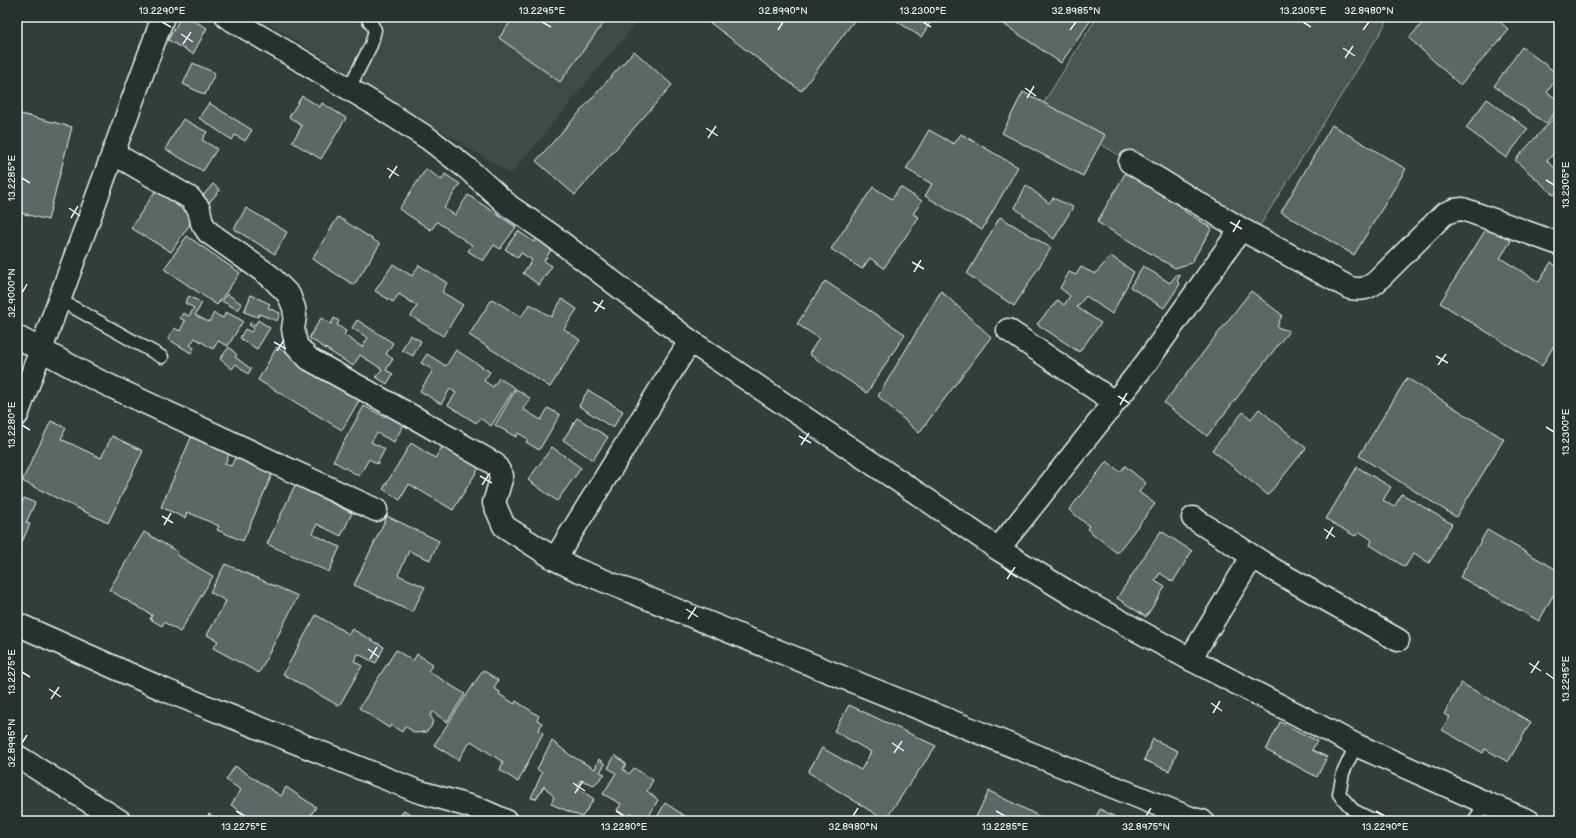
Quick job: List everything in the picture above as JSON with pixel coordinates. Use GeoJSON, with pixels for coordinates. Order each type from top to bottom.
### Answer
{"type":"FeatureCollection","features":[{"type":"Feature","properties":{"kind":"street"},"geometry":{"type":"LineString","coordinates":[[17,415],[163,17]]}},
{"type":"Feature","properties":{"kind":"street"},"geometry":{"type":"LineString","coordinates":[[227,17],[349,88],[429,139],[468,169],[509,206],[550,234],[690,341],[998,549],[1076,597],[1480,812],[1529,821]]}},
{"type":"Feature","properties":{"kind":"street"},"geometry":{"type":"LineString","coordinates":[[113,152],[190,198],[199,209],[202,223],[208,232],[270,276],[288,295],[294,308],[295,316],[293,329],[296,345],[308,359],[404,411],[495,464],[502,476],[494,503],[504,526],[555,559],[575,569],[1196,820]]}},
{"type":"Feature","properties":{"kind":"street"},"geometry":{"type":"LineString","coordinates":[[1130,162],[1241,229],[1350,288],[1359,290],[1368,288],[1376,282],[1444,214],[1454,210],[1463,209],[1559,244]]}},
{"type":"Feature","properties":{"kind":"street"},"geometry":{"type":"LineString","coordinates":[[998,549],[1146,363],[1241,229]]}},
{"type":"Feature","properties":{"kind":"street"},"geometry":{"type":"LineString","coordinates":[[1008,330],[1110,400],[1110,409]]}},
{"type":"Feature","properties":{"kind":"street"},"geometry":{"type":"LineString","coordinates":[[17,337],[42,349],[93,378],[376,510]]}},
{"type":"Feature","properties":{"kind":"street"},"geometry":{"type":"LineString","coordinates":[[555,559],[690,341]]}},
{"type":"Feature","properties":{"kind":"street"},"geometry":{"type":"LineString","coordinates":[[1193,518],[1252,557],[1398,640]]}},
{"type":"Feature","properties":{"kind":"street"},"geometry":{"type":"LineString","coordinates":[[1190,659],[1252,557]]}},
{"type":"Feature","properties":{"kind":"street"},"geometry":{"type":"LineString","coordinates":[[17,624],[165,690],[476,815],[506,821]]}},
{"type":"Feature","properties":{"kind":"street"},"geometry":{"type":"LineString","coordinates":[[17,756],[120,821]]}},
{"type":"Feature","properties":{"kind":"lane"},"geometry":{"type":"LineString","coordinates":[[349,88],[372,45],[375,30],[367,17]]}},
{"type":"Feature","properties":{"kind":"lane"},"geometry":{"type":"LineString","coordinates":[[60,300],[162,357]]}},
{"type":"Feature","properties":{"kind":"lane"},"geometry":{"type":"LineString","coordinates":[[1356,745],[1343,773],[1339,794],[1353,810],[1375,821]]}},
{"type":"Feature","properties":{"kind":"shaded area"},"geometry":{"type":"Polygon","coordinates":[[[269,17],[641,17],[511,174],[266,22],[269,17]]]}},
{"type":"Feature","properties":{"kind":"shaded area"},"geometry":{"type":"Polygon","coordinates":[[[1097,17],[1390,17],[1252,238],[1041,107],[1097,17]]]}},
{"type":"Feature","properties":{"kind":"building"},"geometry":{"type":"Polygon","coordinates":[[[181,17],[187,17],[207,28],[193,54],[168,40],[181,17]]]}},
{"type":"Feature","properties":{"kind":"building"},"geometry":{"type":"Polygon","coordinates":[[[514,17],[608,17],[560,82],[499,38],[514,17]]]}},
{"type":"Feature","properties":{"kind":"building"},"geometry":{"type":"Polygon","coordinates":[[[706,17],[857,17],[801,91],[705,19],[706,17]]]}},
{"type":"Feature","properties":{"kind":"building"},"geometry":{"type":"Polygon","coordinates":[[[901,17],[934,17],[921,37],[898,22],[901,17]]]}},
{"type":"Feature","properties":{"kind":"building"},"geometry":{"type":"Polygon","coordinates":[[[1010,17],[1093,17],[1061,63],[1005,25],[1010,17]]]}},
{"type":"Feature","properties":{"kind":"building"},"geometry":{"type":"Polygon","coordinates":[[[1428,17],[1495,17],[1509,30],[1460,85],[1409,38],[1428,17]]]}},
{"type":"Feature","properties":{"kind":"building"},"geometry":{"type":"Polygon","coordinates":[[[1522,47],[1559,75],[1547,92],[1559,101],[1559,106],[1546,124],[1494,86],[1522,47]]]}},
{"type":"Feature","properties":{"kind":"building"},"geometry":{"type":"Polygon","coordinates":[[[634,51],[672,85],[575,195],[536,161],[634,51]]]}},
{"type":"Feature","properties":{"kind":"building"},"geometry":{"type":"Polygon","coordinates":[[[193,63],[215,73],[205,95],[183,84],[193,63]]]}},
{"type":"Feature","properties":{"kind":"building"},"geometry":{"type":"Polygon","coordinates":[[[1023,92],[1105,135],[1083,176],[1002,133],[1023,92]]]}},
{"type":"Feature","properties":{"kind":"building"},"geometry":{"type":"Polygon","coordinates":[[[302,96],[320,107],[322,103],[346,118],[321,159],[292,142],[302,126],[289,117],[302,96]]]}},
{"type":"Feature","properties":{"kind":"building"},"geometry":{"type":"Polygon","coordinates":[[[1487,99],[1528,129],[1506,158],[1466,128],[1487,99]]]}},
{"type":"Feature","properties":{"kind":"building"},"geometry":{"type":"Polygon","coordinates":[[[209,103],[252,130],[245,141],[235,135],[232,140],[199,118],[209,103]]]}},
{"type":"Feature","properties":{"kind":"building"},"geometry":{"type":"Polygon","coordinates":[[[1559,112],[1559,147],[1547,161],[1559,172],[1559,189],[1554,195],[1515,160],[1559,112]]]}},
{"type":"Feature","properties":{"kind":"building"},"geometry":{"type":"Polygon","coordinates":[[[17,113],[72,127],[48,220],[17,212],[17,113]]]}},
{"type":"Feature","properties":{"kind":"building"},"geometry":{"type":"Polygon","coordinates":[[[183,119],[207,132],[202,140],[217,149],[203,171],[165,149],[183,119]]]}},
{"type":"Feature","properties":{"kind":"building"},"geometry":{"type":"Polygon","coordinates":[[[1332,125],[1406,169],[1354,255],[1281,212],[1332,125]]]}},
{"type":"Feature","properties":{"kind":"building"},"geometry":{"type":"Polygon","coordinates":[[[929,130],[954,144],[961,134],[1018,167],[982,230],[925,196],[932,184],[906,169],[929,130]]]}},
{"type":"Feature","properties":{"kind":"building"},"geometry":{"type":"Polygon","coordinates":[[[426,169],[442,180],[445,174],[460,184],[444,208],[455,215],[468,195],[516,227],[500,249],[494,245],[483,261],[468,251],[472,245],[437,222],[431,230],[399,209],[426,169]]]}},
{"type":"Feature","properties":{"kind":"building"},"geometry":{"type":"Polygon","coordinates":[[[1126,172],[1186,207],[1184,211],[1212,228],[1191,263],[1175,268],[1097,222],[1126,172]]]}},
{"type":"Feature","properties":{"kind":"building"},"geometry":{"type":"Polygon","coordinates":[[[213,184],[220,190],[206,206],[200,199],[213,184]]]}},
{"type":"Feature","properties":{"kind":"building"},"geometry":{"type":"Polygon","coordinates":[[[1026,185],[1049,203],[1053,198],[1073,207],[1054,239],[1015,208],[1026,185]]]}},
{"type":"Feature","properties":{"kind":"building"},"geometry":{"type":"Polygon","coordinates":[[[873,187],[892,199],[900,187],[922,201],[913,214],[919,217],[884,268],[870,258],[862,269],[831,249],[873,187]]]}},
{"type":"Feature","properties":{"kind":"building"},"geometry":{"type":"Polygon","coordinates":[[[156,190],[194,218],[171,252],[131,228],[156,190]]]}},
{"type":"Feature","properties":{"kind":"building"},"geometry":{"type":"Polygon","coordinates":[[[246,208],[287,232],[275,254],[234,229],[246,208]]]}},
{"type":"Feature","properties":{"kind":"building"},"geometry":{"type":"Polygon","coordinates":[[[338,217],[380,244],[354,285],[312,259],[338,217]]]}},
{"type":"Feature","properties":{"kind":"building"},"geometry":{"type":"Polygon","coordinates":[[[1000,217],[1051,248],[1014,306],[967,274],[1000,217]]]}},
{"type":"Feature","properties":{"kind":"building"},"geometry":{"type":"Polygon","coordinates":[[[1488,226],[1511,241],[1500,258],[1539,282],[1551,262],[1559,268],[1559,337],[1542,366],[1440,303],[1488,226]]]}},
{"type":"Feature","properties":{"kind":"building"},"geometry":{"type":"Polygon","coordinates":[[[518,231],[534,242],[541,231],[556,242],[544,261],[552,266],[539,285],[523,273],[532,260],[521,253],[518,258],[505,249],[518,231]]]}},
{"type":"Feature","properties":{"kind":"building"},"geometry":{"type":"Polygon","coordinates":[[[187,236],[240,273],[217,305],[164,269],[187,236]]]}},
{"type":"Feature","properties":{"kind":"building"},"geometry":{"type":"Polygon","coordinates":[[[1111,256],[1134,272],[1112,314],[1086,296],[1077,307],[1101,323],[1079,352],[1037,324],[1058,300],[1064,305],[1070,296],[1060,288],[1069,272],[1076,275],[1081,267],[1095,274],[1111,256]]]}},
{"type":"Feature","properties":{"kind":"building"},"geometry":{"type":"Polygon","coordinates":[[[393,264],[412,276],[419,265],[447,283],[442,292],[463,305],[443,336],[411,316],[417,306],[399,294],[393,302],[375,291],[393,264]]]}},
{"type":"Feature","properties":{"kind":"building"},"geometry":{"type":"Polygon","coordinates":[[[1143,266],[1170,283],[1177,274],[1180,276],[1177,281],[1180,284],[1164,308],[1130,287],[1143,266]]]}},
{"type":"Feature","properties":{"kind":"building"},"geometry":{"type":"Polygon","coordinates":[[[825,281],[905,334],[867,393],[809,354],[819,338],[797,324],[825,281]]]}},
{"type":"Feature","properties":{"kind":"building"},"geometry":{"type":"Polygon","coordinates":[[[941,291],[991,337],[919,433],[878,396],[941,291]]]}},
{"type":"Feature","properties":{"kind":"building"},"geometry":{"type":"Polygon","coordinates":[[[1251,291],[1282,315],[1277,327],[1289,331],[1207,436],[1164,403],[1251,291]]]}},
{"type":"Feature","properties":{"kind":"building"},"geometry":{"type":"Polygon","coordinates":[[[227,294],[242,304],[238,310],[222,301],[227,294]]]}},
{"type":"Feature","properties":{"kind":"building"},"geometry":{"type":"Polygon","coordinates":[[[251,295],[270,304],[268,308],[280,313],[277,321],[259,314],[258,317],[244,312],[251,295]]]}},
{"type":"Feature","properties":{"kind":"building"},"geometry":{"type":"Polygon","coordinates":[[[189,296],[202,303],[195,315],[209,322],[214,313],[223,318],[226,312],[243,321],[228,346],[218,341],[213,349],[195,338],[190,345],[194,348],[191,353],[168,339],[174,328],[180,331],[185,321],[180,318],[183,313],[189,316],[194,308],[185,303],[189,296]]]}},
{"type":"Feature","properties":{"kind":"building"},"geometry":{"type":"Polygon","coordinates":[[[492,299],[521,317],[530,304],[551,317],[562,299],[577,309],[564,329],[580,340],[550,387],[469,335],[492,299]]]}},
{"type":"Feature","properties":{"kind":"building"},"geometry":{"type":"Polygon","coordinates":[[[321,318],[331,324],[334,318],[339,321],[337,325],[346,331],[344,335],[362,347],[368,338],[352,328],[357,320],[393,343],[386,354],[393,359],[386,370],[393,374],[387,384],[376,377],[382,369],[360,355],[353,366],[309,338],[321,318]]]}},
{"type":"Feature","properties":{"kind":"building"},"geometry":{"type":"Polygon","coordinates":[[[258,320],[270,328],[257,349],[240,338],[245,329],[251,332],[254,328],[249,325],[251,322],[255,325],[258,320]]]}},
{"type":"Feature","properties":{"kind":"building"},"geometry":{"type":"Polygon","coordinates":[[[410,335],[421,341],[413,356],[402,350],[410,335]]]}},
{"type":"Feature","properties":{"kind":"building"},"geometry":{"type":"Polygon","coordinates":[[[229,347],[237,355],[235,357],[251,369],[248,374],[236,364],[232,369],[220,359],[229,347]]]}},
{"type":"Feature","properties":{"kind":"building"},"geometry":{"type":"Polygon","coordinates":[[[277,347],[361,397],[342,430],[258,380],[277,347]]]}},
{"type":"Feature","properties":{"kind":"building"},"geometry":{"type":"Polygon","coordinates":[[[456,350],[490,372],[484,381],[493,387],[499,378],[515,388],[491,426],[480,418],[476,423],[448,405],[456,393],[450,389],[441,404],[420,391],[433,370],[421,363],[427,354],[446,366],[456,350]]]}},
{"type":"Feature","properties":{"kind":"building"},"geometry":{"type":"Polygon","coordinates":[[[1407,378],[1504,439],[1456,517],[1359,456],[1407,378]]]}},
{"type":"Feature","properties":{"kind":"building"},"geometry":{"type":"Polygon","coordinates":[[[516,389],[530,398],[523,409],[541,420],[548,408],[560,415],[539,450],[526,442],[528,439],[518,433],[516,437],[495,425],[516,389]]]}},
{"type":"Feature","properties":{"kind":"building"},"geometry":{"type":"Polygon","coordinates":[[[588,390],[623,411],[613,428],[579,406],[588,390]]]}},
{"type":"Feature","properties":{"kind":"building"},"geometry":{"type":"Polygon","coordinates":[[[364,406],[385,417],[389,409],[407,419],[394,442],[377,433],[371,442],[385,449],[377,464],[369,459],[359,476],[333,461],[364,406]]]}},
{"type":"Feature","properties":{"kind":"building"},"geometry":{"type":"Polygon","coordinates":[[[1259,409],[1306,448],[1268,495],[1212,450],[1243,412],[1251,419],[1259,409]]]}},
{"type":"Feature","properties":{"kind":"building"},"geometry":{"type":"Polygon","coordinates":[[[577,418],[608,437],[593,460],[563,440],[577,418]]]}},
{"type":"Feature","properties":{"kind":"building"},"geometry":{"type":"Polygon","coordinates":[[[51,421],[66,428],[61,439],[101,458],[112,436],[143,451],[108,523],[22,481],[51,421]]]}},
{"type":"Feature","properties":{"kind":"building"},"geometry":{"type":"Polygon","coordinates":[[[193,433],[231,450],[225,464],[231,466],[237,454],[274,470],[243,541],[217,530],[219,526],[187,512],[185,518],[161,507],[193,433]]]}},
{"type":"Feature","properties":{"kind":"building"},"geometry":{"type":"Polygon","coordinates":[[[446,441],[482,463],[453,510],[409,484],[400,500],[383,489],[411,443],[435,458],[446,441]]]}},
{"type":"Feature","properties":{"kind":"building"},"geometry":{"type":"Polygon","coordinates":[[[552,447],[581,468],[557,501],[528,480],[552,447]]]}},
{"type":"Feature","properties":{"kind":"building"},"geometry":{"type":"Polygon","coordinates":[[[1107,461],[1120,472],[1125,466],[1146,483],[1139,492],[1155,504],[1117,553],[1087,529],[1089,526],[1069,510],[1107,461]]]}},
{"type":"Feature","properties":{"kind":"building"},"geometry":{"type":"Polygon","coordinates":[[[1357,467],[1391,487],[1383,500],[1394,507],[1402,494],[1452,524],[1429,563],[1414,553],[1405,567],[1370,545],[1372,540],[1360,532],[1355,536],[1326,519],[1357,467]]]}},
{"type":"Feature","properties":{"kind":"building"},"geometry":{"type":"Polygon","coordinates":[[[295,485],[352,513],[341,536],[317,524],[313,534],[340,547],[329,572],[267,544],[295,485]]]}},
{"type":"Feature","properties":{"kind":"building"},"geometry":{"type":"Polygon","coordinates":[[[24,498],[35,503],[26,523],[30,524],[17,553],[17,513],[24,498]]]}},
{"type":"Feature","properties":{"kind":"building"},"geometry":{"type":"Polygon","coordinates":[[[387,516],[439,541],[430,560],[409,551],[398,575],[425,587],[412,612],[354,585],[387,516]]]}},
{"type":"Feature","properties":{"kind":"building"},"geometry":{"type":"Polygon","coordinates":[[[1487,530],[1559,571],[1559,585],[1539,621],[1460,577],[1487,530]]]}},
{"type":"Feature","properties":{"kind":"building"},"geometry":{"type":"Polygon","coordinates":[[[1161,531],[1192,551],[1173,582],[1160,573],[1155,581],[1165,587],[1146,617],[1117,598],[1161,531]]]}},
{"type":"Feature","properties":{"kind":"building"},"geometry":{"type":"Polygon","coordinates":[[[144,532],[178,552],[177,555],[213,576],[180,632],[164,622],[162,626],[150,619],[152,615],[109,590],[144,532]]]}},
{"type":"Feature","properties":{"kind":"building"},"geometry":{"type":"Polygon","coordinates":[[[225,564],[298,596],[259,673],[213,648],[218,641],[207,635],[226,601],[210,592],[225,564]]]}},
{"type":"Feature","properties":{"kind":"building"},"geometry":{"type":"Polygon","coordinates":[[[316,615],[349,634],[352,629],[384,647],[376,663],[358,654],[354,661],[362,666],[339,706],[283,674],[316,615]]]}},
{"type":"Feature","properties":{"kind":"building"},"geometry":{"type":"Polygon","coordinates":[[[396,650],[413,661],[417,654],[433,664],[428,671],[465,694],[447,722],[433,712],[430,716],[433,720],[431,727],[426,732],[415,733],[405,726],[402,732],[391,725],[389,728],[359,708],[396,650]]]}},
{"type":"Feature","properties":{"kind":"building"},"geometry":{"type":"Polygon","coordinates":[[[483,670],[498,680],[494,688],[500,692],[499,694],[515,704],[516,701],[539,716],[537,720],[542,723],[539,730],[543,733],[518,782],[500,770],[503,762],[471,741],[458,760],[434,745],[483,670]]]}},
{"type":"Feature","properties":{"kind":"building"},"geometry":{"type":"Polygon","coordinates":[[[1461,683],[1531,722],[1508,762],[1485,749],[1483,753],[1442,730],[1450,717],[1444,714],[1461,683]]]}},
{"type":"Feature","properties":{"kind":"building"},"geometry":{"type":"Polygon","coordinates":[[[849,705],[936,746],[885,820],[808,772],[822,748],[861,770],[871,752],[834,731],[849,705]]]}},
{"type":"Feature","properties":{"kind":"building"},"geometry":{"type":"Polygon","coordinates":[[[1280,722],[1317,741],[1312,750],[1327,757],[1317,777],[1266,750],[1280,722]]]}},
{"type":"Feature","properties":{"kind":"building"},"geometry":{"type":"Polygon","coordinates":[[[1153,739],[1178,751],[1169,771],[1144,760],[1153,739]]]}},
{"type":"Feature","properties":{"kind":"building"},"geometry":{"type":"Polygon","coordinates":[[[552,741],[570,755],[595,769],[599,759],[605,764],[600,772],[605,774],[594,785],[580,780],[578,788],[594,799],[582,817],[551,804],[554,797],[544,786],[536,799],[531,798],[542,773],[537,769],[552,741]]]}},
{"type":"Feature","properties":{"kind":"building"},"geometry":{"type":"Polygon","coordinates":[[[615,755],[626,764],[623,769],[629,774],[634,768],[653,780],[647,791],[658,800],[646,821],[631,813],[629,818],[617,810],[621,804],[603,794],[616,773],[608,768],[615,755]]]}},
{"type":"Feature","properties":{"kind":"building"},"geometry":{"type":"Polygon","coordinates":[[[235,766],[281,796],[286,787],[316,807],[307,821],[256,821],[231,805],[241,790],[226,780],[235,766]]]}},
{"type":"Feature","properties":{"kind":"building"},"geometry":{"type":"Polygon","coordinates":[[[989,791],[1049,821],[974,821],[989,791]]]}},
{"type":"Feature","properties":{"kind":"building"},"geometry":{"type":"Polygon","coordinates":[[[665,803],[685,816],[682,821],[655,821],[665,803]]]}},
{"type":"Feature","properties":{"kind":"building"},"geometry":{"type":"Polygon","coordinates":[[[1100,809],[1119,819],[1118,821],[1094,821],[1100,809]]]}},
{"type":"Feature","properties":{"kind":"building"},"geometry":{"type":"Polygon","coordinates":[[[404,810],[421,821],[397,821],[404,810]]]}},
{"type":"Feature","properties":{"kind":"building"},"geometry":{"type":"Polygon","coordinates":[[[209,814],[220,821],[204,821],[209,814]]]}}]}
